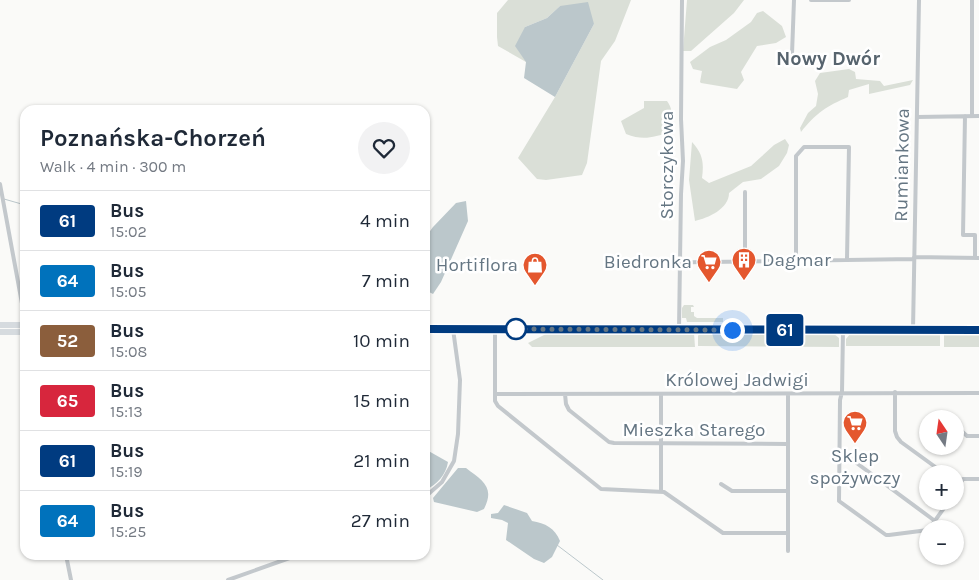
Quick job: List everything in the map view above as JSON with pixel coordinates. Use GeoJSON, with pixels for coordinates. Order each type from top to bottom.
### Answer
{"type":"FeatureCollection","features":[{"type":"Feature","properties":{"kind":"main road"},"geometry":{"type":"LineString","coordinates":[[0,325],[20,326]]}},
{"type":"Feature","properties":{"kind":"main road"},"geometry":{"type":"LineString","coordinates":[[430,329],[979,330]]}},
{"type":"Feature","properties":{"kind":"main road"},"geometry":{"type":"LineString","coordinates":[[0,332],[20,332]]}},
{"type":"Feature","properties":{"kind":"street","name":"Storczykowa"},"geometry":{"type":"LineString","coordinates":[[679,329],[683,161],[681,100],[682,0]]}},
{"type":"Feature","properties":{"kind":"street"},"geometry":{"type":"LineString","coordinates":[[792,54],[794,0]]}},
{"type":"Feature","properties":{"kind":"street"},"geometry":{"type":"LineString","coordinates":[[811,0],[849,0]]}},
{"type":"Feature","properties":{"kind":"street","name":"Rumiankowa"},"geometry":{"type":"LineString","coordinates":[[913,330],[919,0]]}},
{"type":"Feature","properties":{"kind":"street"},"geometry":{"type":"LineString","coordinates":[[972,0],[972,116]]}},
{"type":"Feature","properties":{"kind":"street"},"geometry":{"type":"LineString","coordinates":[[636,263],[977,258],[975,235],[963,235],[965,116]]}},
{"type":"Feature","properties":{"kind":"street"},"geometry":{"type":"LineString","coordinates":[[917,117],[979,116]]}},
{"type":"Feature","properties":{"kind":"street"},"geometry":{"type":"LineString","coordinates":[[796,260],[796,156],[804,147],[849,148],[847,259]]}},
{"type":"Feature","properties":{"kind":"street"},"geometry":{"type":"LineString","coordinates":[[0,184],[20,293]]}},
{"type":"Feature","properties":{"kind":"street"},"geometry":{"type":"LineString","coordinates":[[745,192],[745,261]]}},
{"type":"Feature","properties":{"kind":"street"},"geometry":{"type":"LineString","coordinates":[[430,493],[442,482],[454,461],[458,434],[460,380],[453,329]]}},
{"type":"Feature","properties":{"kind":"street"},"geometry":{"type":"LineString","coordinates":[[495,329],[494,394],[498,406],[601,489],[661,491],[723,533],[788,533]]}},
{"type":"Feature","properties":{"kind":"street"},"geometry":{"type":"LineString","coordinates":[[843,330],[839,501],[889,536],[919,531]]}},
{"type":"Feature","properties":{"kind":"street"},"geometry":{"type":"LineString","coordinates":[[895,392],[895,431],[897,437],[933,465]]}},
{"type":"Feature","properties":{"kind":"street","name":"Królowej Jadwigi"},"geometry":{"type":"LineString","coordinates":[[494,394],[979,393]]}},
{"type":"Feature","properties":{"kind":"street","name":"Mieszka Starego"},"geometry":{"type":"LineString","coordinates":[[565,394],[567,407],[609,442],[788,444]]}},
{"type":"Feature","properties":{"kind":"street"},"geometry":{"type":"LineString","coordinates":[[661,394],[661,491]]}},
{"type":"Feature","properties":{"kind":"street"},"geometry":{"type":"LineString","coordinates":[[788,394],[788,551]]}},
{"type":"Feature","properties":{"kind":"street"},"geometry":{"type":"LineString","coordinates":[[964,433],[967,436],[979,436]]}},
{"type":"Feature","properties":{"kind":"street"},"geometry":{"type":"LineString","coordinates":[[840,450],[936,520],[943,510]]}},
{"type":"Feature","properties":{"kind":"street"},"geometry":{"type":"LineString","coordinates":[[964,479],[979,479]]}},
{"type":"Feature","properties":{"kind":"street"},"geometry":{"type":"LineString","coordinates":[[721,484],[732,491],[788,491]]}},
{"type":"Feature","properties":{"kind":"street"},"geometry":{"type":"LineString","coordinates":[[67,560],[71,580]]}},
{"type":"Feature","properties":{"kind":"street"},"geometry":{"type":"LineString","coordinates":[[228,580],[284,560]]}},
{"type":"Feature","properties":{"kind":"shaded area"},"geometry":{"type":"Polygon","coordinates":[[[508,0],[631,0],[615,41],[601,61],[587,163],[582,175],[546,180],[537,179],[518,158],[555,97],[594,24],[560,6],[547,18],[525,27],[526,62],[498,46],[497,13],[508,0]]]}},
{"type":"Feature","properties":{"kind":"shaded area"},"geometry":{"type":"Polygon","coordinates":[[[687,0],[744,0],[734,13],[691,51],[683,51],[687,0]]]}},
{"type":"Feature","properties":{"kind":"shaded area"},"geometry":{"type":"Polygon","coordinates":[[[588,2],[594,24],[555,97],[524,78],[526,62],[515,46],[525,27],[547,18],[560,6],[588,2]]]}},
{"type":"Feature","properties":{"kind":"shaded area"},"geometry":{"type":"Polygon","coordinates":[[[763,11],[782,26],[786,37],[776,43],[757,46],[741,72],[744,80],[737,89],[701,83],[702,71],[693,69],[690,62],[710,47],[726,40],[751,22],[757,13],[763,11]]]}},
{"type":"Feature","properties":{"kind":"shaded area"},"geometry":{"type":"Polygon","coordinates":[[[849,69],[855,72],[856,79],[880,81],[884,86],[913,80],[910,85],[869,94],[869,84],[849,90],[848,97],[822,111],[801,132],[800,128],[808,113],[816,106],[818,94],[815,81],[820,73],[849,69]]]}},
{"type":"Feature","properties":{"kind":"shaded area"},"geometry":{"type":"Polygon","coordinates":[[[644,101],[667,101],[672,112],[671,132],[643,138],[626,134],[621,121],[644,108],[644,101]]]}},
{"type":"Feature","properties":{"kind":"shaded area"},"geometry":{"type":"Polygon","coordinates":[[[785,139],[789,145],[787,153],[779,166],[761,179],[743,182],[729,193],[726,204],[722,208],[706,218],[695,221],[689,180],[692,142],[702,159],[702,178],[709,183],[751,166],[774,145],[785,139]]]}},
{"type":"Feature","properties":{"kind":"shaded area"},"geometry":{"type":"Polygon","coordinates":[[[466,201],[468,221],[441,282],[433,294],[430,292],[430,231],[456,203],[466,201]]]}},
{"type":"Feature","properties":{"kind":"shaded area"},"geometry":{"type":"Polygon","coordinates":[[[684,305],[693,305],[694,307],[691,307],[691,312],[694,312],[694,316],[697,318],[723,318],[723,322],[687,322],[686,318],[682,318],[682,308],[684,305]]]}},
{"type":"Feature","properties":{"kind":"shaded area"},"geometry":{"type":"Polygon","coordinates":[[[694,333],[695,347],[532,347],[528,343],[546,334],[694,333]]]}},
{"type":"Feature","properties":{"kind":"shaded area"},"geometry":{"type":"Polygon","coordinates":[[[699,334],[834,334],[839,338],[839,347],[698,346],[699,334]]]}},
{"type":"Feature","properties":{"kind":"shaded area"},"geometry":{"type":"Polygon","coordinates":[[[850,334],[940,334],[940,346],[846,346],[846,339],[850,334]]]}},
{"type":"Feature","properties":{"kind":"shaded area"},"geometry":{"type":"Polygon","coordinates":[[[979,334],[979,347],[944,347],[944,335],[979,334]]]}},
{"type":"Feature","properties":{"kind":"shaded area"},"geometry":{"type":"Polygon","coordinates":[[[430,452],[448,462],[445,471],[430,488],[430,452]]]}},
{"type":"Feature","properties":{"kind":"shaded area"},"geometry":{"type":"Polygon","coordinates":[[[458,468],[466,468],[486,485],[488,495],[484,509],[477,512],[434,502],[433,498],[458,468]]]}},
{"type":"Feature","properties":{"kind":"shaded area"},"geometry":{"type":"Polygon","coordinates":[[[504,505],[527,513],[532,521],[552,529],[560,541],[552,557],[544,563],[534,559],[506,540],[508,523],[491,518],[491,514],[498,513],[504,505]]]}},
{"type":"Feature","properties":{"kind":"waterway"},"geometry":{"type":"LineString","coordinates":[[4,199],[20,204]]}},
{"type":"Feature","properties":{"kind":"waterway"},"geometry":{"type":"LineString","coordinates":[[557,545],[603,580]]}},
{"type":"Feature","properties":{"kind":"bus line","name":"61"},"geometry":{"type":"LineString","coordinates":[[430,329],[979,330]]}},
{"type":"Feature","properties":{"kind":"place","name":"Dagmar"},"geometry":{"type":"Point","coordinates":[744,281]}},
{"type":"Feature","properties":{"kind":"place","name":"Biedronka"},"geometry":{"type":"Point","coordinates":[709,283]}},
{"type":"Feature","properties":{"kind":"place","name":"Hortiflora"},"geometry":{"type":"Point","coordinates":[535,286]}},
{"type":"Feature","properties":{"kind":"place","name":"Sklep spożywczy"},"geometry":{"type":"Point","coordinates":[855,444]}},
{"type":"Feature","properties":{"kind":"district","name":"Nowy Dwór"},"geometry":{"type":"Point","coordinates":[828,58]}},
{"type":"Feature","properties":{"kind":"route"},"geometry":{"type":"LineString","coordinates":[[516,329],[732,330]]}}]}
